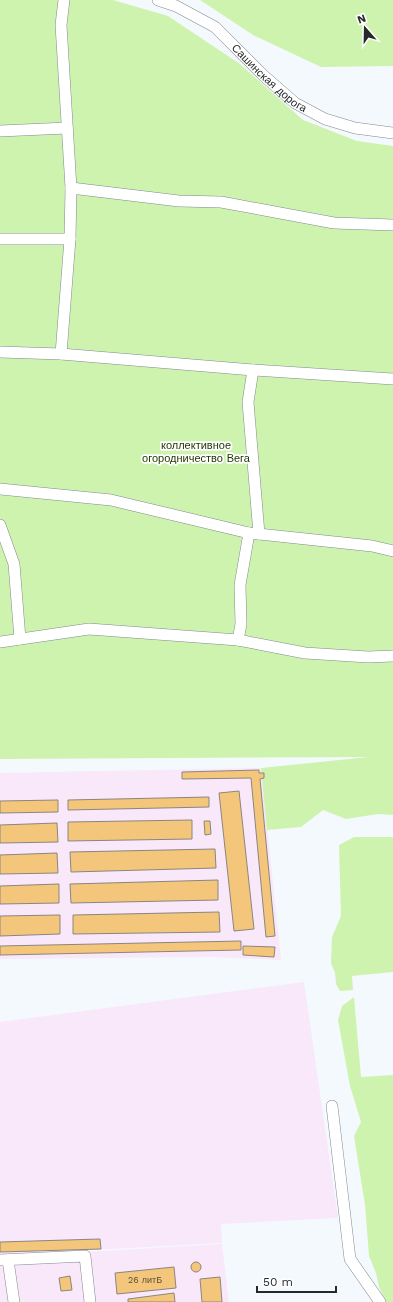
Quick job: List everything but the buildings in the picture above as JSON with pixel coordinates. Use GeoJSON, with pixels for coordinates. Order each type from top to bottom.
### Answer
{"type":"FeatureCollection","features":[{"type":"Feature","properties":{"kind":"street"},"geometry":{"type":"LineString","coordinates":[[61,354],[70,239],[71,188],[61,25],[64,0]]}},
{"type":"Feature","properties":{"kind":"street","name":"Сашинская дорога"},"geometry":{"type":"LineString","coordinates":[[158,0],[176,6],[215,27],[264,76],[295,103],[325,119],[354,128],[393,133]]}},
{"type":"Feature","properties":{"kind":"street"},"geometry":{"type":"LineString","coordinates":[[0,131],[68,128]]}},
{"type":"Feature","properties":{"kind":"street"},"geometry":{"type":"LineString","coordinates":[[71,188],[179,201],[220,202],[334,223],[393,225]]}},
{"type":"Feature","properties":{"kind":"street"},"geometry":{"type":"LineString","coordinates":[[0,239],[70,239]]}},
{"type":"Feature","properties":{"kind":"street"},"geometry":{"type":"LineString","coordinates":[[0,352],[61,354],[253,370],[393,379]]}},
{"type":"Feature","properties":{"kind":"street"},"geometry":{"type":"LineString","coordinates":[[238,640],[241,624],[240,585],[254,534],[248,402],[253,370]]}},
{"type":"Feature","properties":{"kind":"street"},"geometry":{"type":"LineString","coordinates":[[0,489],[111,500],[254,534],[372,546],[393,551]]}},
{"type":"Feature","properties":{"kind":"street"},"geometry":{"type":"LineString","coordinates":[[0,525],[14,564],[20,639]]}},
{"type":"Feature","properties":{"kind":"street"},"geometry":{"type":"LineString","coordinates":[[0,642],[89,629],[238,640],[305,653],[368,657],[393,656]]}},
{"type":"Feature","properties":{"kind":"street"},"geometry":{"type":"LineString","coordinates":[[332,1106],[349,1255],[353,1264],[380,1302]]}},
{"type":"Feature","properties":{"kind":"street"},"geometry":{"type":"LineString","coordinates":[[14,1302],[4,1260],[85,1256],[90,1302]]}},
{"type":"Feature","properties":{"kind":"shaded area"},"geometry":{"type":"Polygon","coordinates":[[[261,768],[281,960],[212,957],[0,959],[0,773],[261,768]]]}},
{"type":"Feature","properties":{"kind":"shaded area"},"geometry":{"type":"Polygon","coordinates":[[[304,982],[338,1218],[221,1224],[222,1243],[0,1255],[0,1022],[304,982]]]}},
{"type":"Feature","properties":{"kind":"shaded area"},"geometry":{"type":"Polygon","coordinates":[[[222,1244],[229,1302],[0,1302],[0,1257],[222,1244]]]}},
{"type":"Feature","properties":{"kind":"green space","name":"коллективное огородничество Вега"},"geometry":{"type":"Polygon","coordinates":[[[0,0],[113,0],[168,16],[240,64],[303,120],[357,141],[393,146],[393,815],[378,814],[346,819],[323,810],[301,827],[267,830],[261,768],[369,757],[0,759],[0,0]]]}},
{"type":"Feature","properties":{"kind":"green space"},"geometry":{"type":"Polygon","coordinates":[[[200,0],[393,0],[393,66],[321,67],[253,35],[200,0]]]}},
{"type":"Feature","properties":{"kind":"green space"},"geometry":{"type":"Polygon","coordinates":[[[354,837],[393,837],[393,972],[352,976],[353,990],[340,991],[336,984],[335,973],[331,963],[332,937],[341,916],[339,845],[354,837]]]}},
{"type":"Feature","properties":{"kind":"green space"},"geometry":{"type":"Polygon","coordinates":[[[354,997],[361,1077],[393,1075],[393,1302],[386,1302],[379,1287],[376,1273],[369,1256],[365,1205],[354,1136],[361,1122],[350,1086],[338,1020],[342,1006],[354,997]]]}}]}
